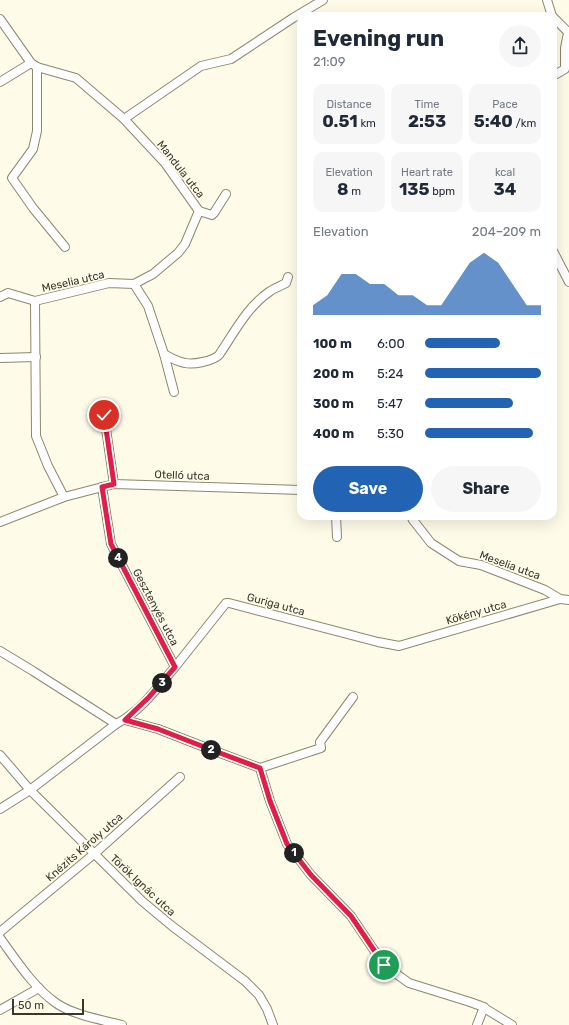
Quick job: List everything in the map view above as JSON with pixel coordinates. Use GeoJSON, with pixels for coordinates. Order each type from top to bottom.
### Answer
{"type":"FeatureCollection","features":[{"type":"Feature","properties":{"kind":"street"},"geometry":{"type":"LineString","coordinates":[[303,12],[323,0]]}},
{"type":"Feature","properties":{"kind":"street"},"geometry":{"type":"LineString","coordinates":[[547,0],[552,12]]}},
{"type":"Feature","properties":{"kind":"street"},"geometry":{"type":"LineString","coordinates":[[124,119],[201,66],[231,59],[297,16]]}},
{"type":"Feature","properties":{"kind":"street"},"geometry":{"type":"LineString","coordinates":[[0,19],[34,65],[37,131],[33,149],[12,178],[33,208],[65,248]]}},
{"type":"Feature","properties":{"kind":"street"},"geometry":{"type":"LineString","coordinates":[[557,20],[569,33],[565,48],[567,72],[557,75]]}},
{"type":"Feature","properties":{"kind":"street"},"geometry":{"type":"LineString","coordinates":[[0,82],[34,65]]}},
{"type":"Feature","properties":{"kind":"street","name":"Mandula utca"},"geometry":{"type":"LineString","coordinates":[[34,65],[76,78],[124,119],[164,163],[199,210],[185,244],[178,253],[153,274],[134,284]]}},
{"type":"Feature","properties":{"kind":"street"},"geometry":{"type":"LineString","coordinates":[[199,210],[212,215],[226,194]]}},
{"type":"Feature","properties":{"kind":"street"},"geometry":{"type":"LineString","coordinates":[[557,259],[569,282]]}},
{"type":"Feature","properties":{"kind":"street"},"geometry":{"type":"LineString","coordinates":[[164,354],[184,363],[203,362],[216,358],[244,318],[257,303],[270,291],[286,283],[288,277]]}},
{"type":"Feature","properties":{"kind":"street","name":"Meselia utca"},"geometry":{"type":"LineString","coordinates":[[0,297],[8,293],[35,301],[109,283],[134,284]]}},
{"type":"Feature","properties":{"kind":"street"},"geometry":{"type":"LineString","coordinates":[[134,284],[148,306],[164,354],[174,392]]}},
{"type":"Feature","properties":{"kind":"street"},"geometry":{"type":"LineString","coordinates":[[35,301],[36,436],[48,466],[64,497]]}},
{"type":"Feature","properties":{"kind":"street"},"geometry":{"type":"LineString","coordinates":[[0,358],[36,357]]}},
{"type":"Feature","properties":{"kind":"street"},"geometry":{"type":"LineString","coordinates":[[104,415],[114,484]]}},
{"type":"Feature","properties":{"kind":"street","name":"Otelló utca"},"geometry":{"type":"LineString","coordinates":[[0,522],[64,497],[114,484],[297,490]]}},
{"type":"Feature","properties":{"kind":"street","name":"Gesztenyés utca"},"geometry":{"type":"LineString","coordinates":[[102,487],[111,544],[175,667]]}},
{"type":"Feature","properties":{"kind":"street"},"geometry":{"type":"LineString","coordinates":[[336,520],[337,537]]}},
{"type":"Feature","properties":{"kind":"street","name":"Meselia utca"},"geometry":{"type":"LineString","coordinates":[[413,520],[431,543],[459,561],[481,565],[545,590],[560,599],[569,600]]}},
{"type":"Feature","properties":{"kind":"street","name":"Kökény utca"},"geometry":{"type":"LineString","coordinates":[[399,646],[560,599]]}},
{"type":"Feature","properties":{"kind":"street","name":"Guriga utca"},"geometry":{"type":"LineString","coordinates":[[175,667],[226,604],[229,603],[378,642],[399,646]]}},
{"type":"Feature","properties":{"kind":"street"},"geometry":{"type":"LineString","coordinates":[[0,651],[116,724]]}},
{"type":"Feature","properties":{"kind":"street"},"geometry":{"type":"LineString","coordinates":[[0,809],[30,790],[116,724],[125,720],[149,697],[175,667]]}},
{"type":"Feature","properties":{"kind":"street"},"geometry":{"type":"LineString","coordinates":[[125,720],[158,729],[260,768],[321,748],[320,742],[353,697]]}},
{"type":"Feature","properties":{"kind":"street","name":"Török Ignác utca"},"geometry":{"type":"LineString","coordinates":[[0,755],[30,790],[142,901],[172,926],[245,981],[259,995],[267,1009],[273,1025]]}},
{"type":"Feature","properties":{"kind":"street"},"geometry":{"type":"LineString","coordinates":[[260,768],[270,801],[287,844],[311,875],[351,916],[384,965],[409,983],[484,1007],[512,1025]]}},
{"type":"Feature","properties":{"kind":"street","name":"Knézits Károly utca"},"geometry":{"type":"LineString","coordinates":[[0,932],[94,854],[180,776]]}},
{"type":"Feature","properties":{"kind":"street"},"geometry":{"type":"LineString","coordinates":[[0,938],[31,980],[56,1003],[75,1012],[122,1025]]}},
{"type":"Feature","properties":{"kind":"street"},"geometry":{"type":"LineString","coordinates":[[0,1010],[39,988]]}},
{"type":"Feature","properties":{"kind":"street"},"geometry":{"type":"LineString","coordinates":[[477,1025],[484,1007]]}},
{"type":"Feature","properties":{"kind":"route"},"geometry":{"type":"LineString","coordinates":[[104,415],[114,484],[102,487],[111,544],[175,667],[149,697],[125,720],[158,729],[260,768],[270,801],[287,844],[311,875],[351,916],[384,965]]}}]}
